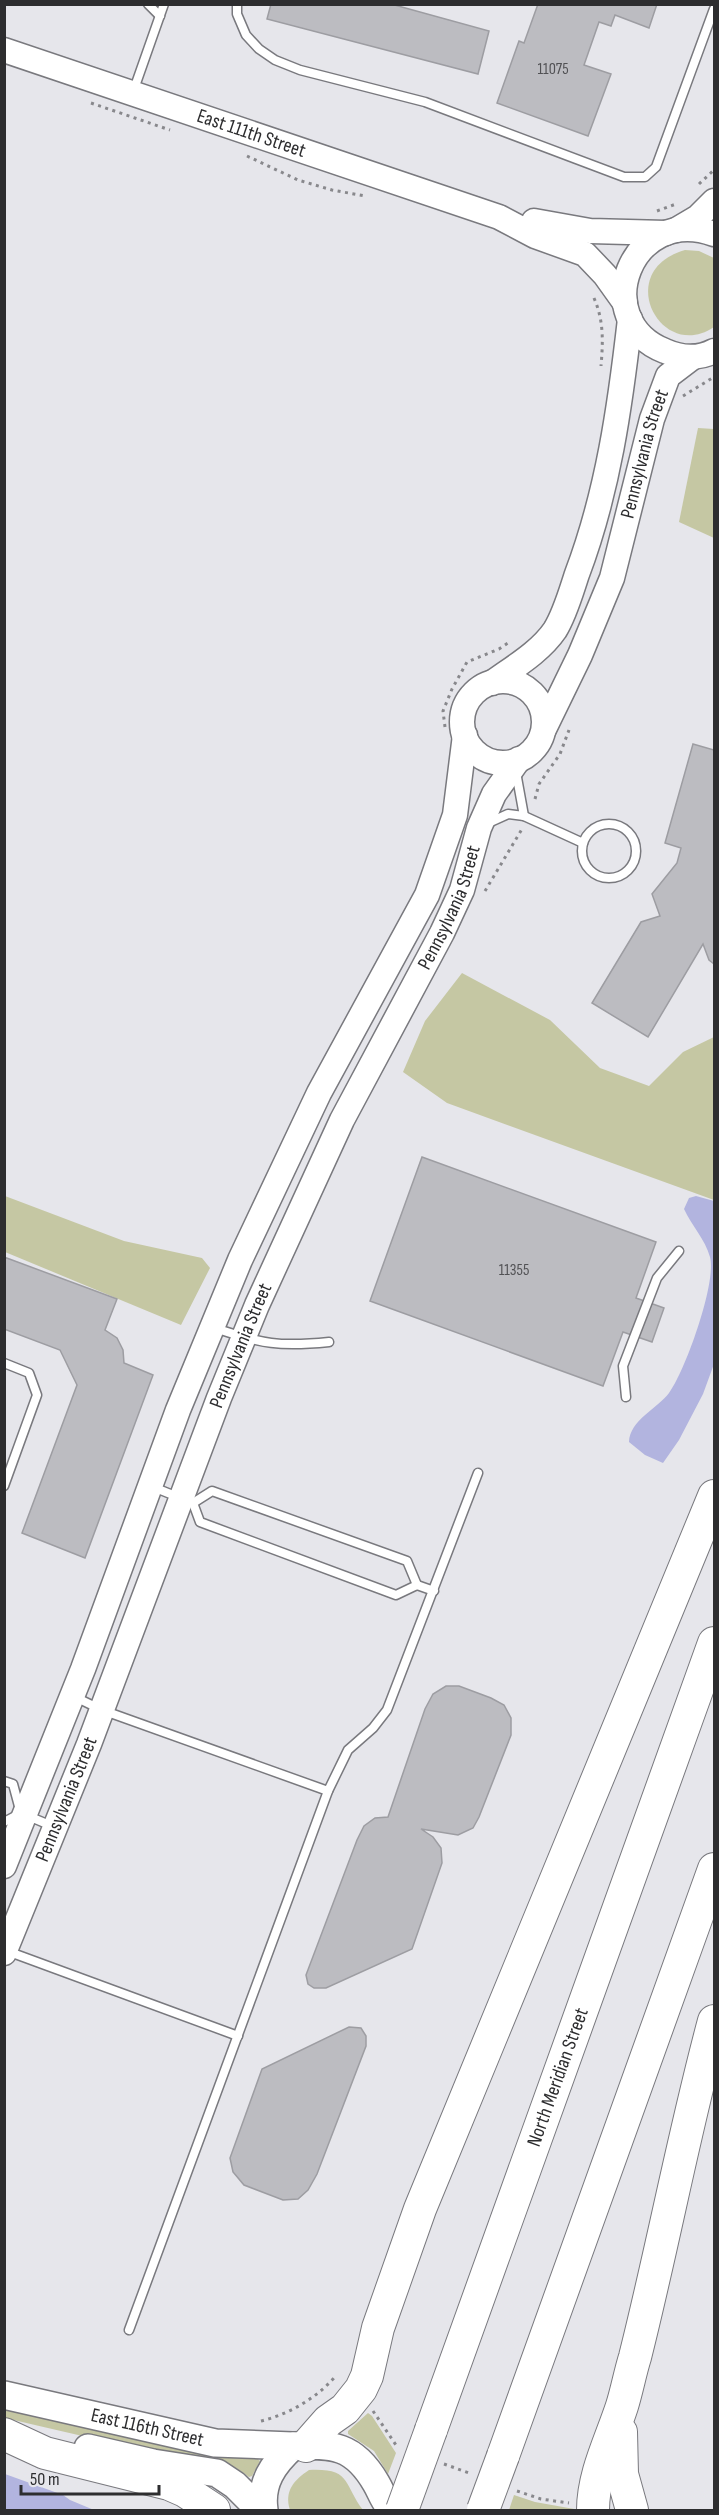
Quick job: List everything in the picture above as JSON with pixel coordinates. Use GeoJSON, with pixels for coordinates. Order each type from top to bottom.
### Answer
{"type":"FeatureCollection","features":[{"type":"Feature","properties":{"kind":"highway"},"geometry":{"type":"LineString","coordinates":[[299,2446],[345,2409],[361,2390],[367,2376],[383,2313],[420,2209],[714,1496]]}},
{"type":"Feature","properties":{"kind":"highway","name":"North Meridian Street"},"geometry":{"type":"LineString","coordinates":[[402,2511],[714,1643]]}},
{"type":"Feature","properties":{"kind":"highway"},"geometry":{"type":"LineString","coordinates":[[483,2511],[714,1869]]}},
{"type":"Feature","properties":{"kind":"highway"},"geometry":{"type":"LineString","coordinates":[[593,2511],[593,2501],[603,2458],[622,2407],[687,2125],[714,2020]]}},
{"type":"Feature","properties":{"kind":"highway"},"geometry":{"type":"LineString","coordinates":[[622,2407],[622,2474],[632,2511]]}},
{"type":"Feature","properties":{"kind":"highway"},"geometry":{"type":"LineString","coordinates":[[4,2434],[45,2453],[169,2484],[185,2491],[214,2511]]}},
{"type":"Feature","properties":{"kind":"main road","name":"East 111th Street"},"geometry":{"type":"LineString","coordinates":[[4,50],[499,217],[535,236],[585,254],[606,275],[641,335],[656,348],[674,355],[704,354]]}},
{"type":"Feature","properties":{"kind":"main road"},"geometry":{"type":"LineString","coordinates":[[671,231],[698,218],[706,194]]}},
{"type":"Feature","properties":{"kind":"main road","name":"East 111th Street"},"geometry":{"type":"LineString","coordinates":[[499,217],[590,231],[690,229],[714,234]]}},
{"type":"Feature","properties":{"kind":"main road","name":"Pennsylvania Street"},"geometry":{"type":"LineString","coordinates":[[492,682],[540,648],[556,628],[568,600],[593,531],[609,470],[624,377],[628,311],[625,281],[633,261],[647,244],[671,231]]}},
{"type":"Feature","properties":{"kind":"main road","name":"Pennsylvania Street"},"geometry":{"type":"LineString","coordinates":[[544,729],[561,697],[612,578],[652,419],[668,376],[704,354]]}},
{"type":"Feature","properties":{"kind":"main road"},"geometry":{"type":"LineString","coordinates":[[492,682],[513,682],[526,687],[536,697],[543,709],[544,729],[536,748],[518,762],[500,763],[487,760],[475,752],[465,735],[462,716],[475,692],[492,682]]}},
{"type":"Feature","properties":{"kind":"main road","name":"Pennsylvania Street"},"geometry":{"type":"LineString","coordinates":[[4,1866],[17,1817],[72,1696],[150,1485],[212,1327],[270,1193],[319,1093],[427,895],[455,815],[465,735]]}},
{"type":"Feature","properties":{"kind":"main road","name":"Pennsylvania Street"},"geometry":{"type":"LineString","coordinates":[[5,1951],[187,1500],[244,1338],[284,1243],[342,1120],[457,901],[479,828],[494,794],[518,762]]}},
{"type":"Feature","properties":{"kind":"main road","name":"East 116th Street"},"geometry":{"type":"LineString","coordinates":[[4,2396],[215,2443],[336,2447],[357,2458],[369,2472],[385,2502],[394,2511]]}},
{"type":"Feature","properties":{"kind":"main road","name":"East 116th Street"},"geometry":{"type":"LineString","coordinates":[[4,2429],[153,2463],[217,2473],[236,2485],[262,2511]]}},
{"type":"Feature","properties":{"kind":"main road"},"geometry":{"type":"LineString","coordinates":[[262,2511],[269,2474],[280,2458],[299,2446]]}},
{"type":"Feature","properties":{"kind":"lane"},"geometry":{"type":"LineString","coordinates":[[148,4],[160,16]]}},
{"type":"Feature","properties":{"kind":"lane"},"geometry":{"type":"LineString","coordinates":[[133,93],[164,4]]}},
{"type":"Feature","properties":{"kind":"lane"},"geometry":{"type":"LineString","coordinates":[[237,4],[237,14],[246,35],[259,49],[275,60],[300,70],[425,102],[624,177],[645,177],[656,167],[714,9]]}},
{"type":"Feature","properties":{"kind":"lane"},"geometry":{"type":"LineString","coordinates":[[518,762],[517,783],[524,816]]}},
{"type":"Feature","properties":{"kind":"lane"},"geometry":{"type":"LineString","coordinates":[[479,828],[508,814],[524,816],[583,843]]}},
{"type":"Feature","properties":{"kind":"lane"},"geometry":{"type":"LineString","coordinates":[[600,826],[616,826],[624,829],[634,842],[635,860],[624,874],[606,878],[590,870],[583,854],[583,843],[592,831],[600,826]]}},
{"type":"Feature","properties":{"kind":"lane"},"geometry":{"type":"LineString","coordinates":[[626,1397],[622,1366],[657,1278],[679,1251]]}},
{"type":"Feature","properties":{"kind":"lane"},"geometry":{"type":"LineString","coordinates":[[212,1327],[269,1344],[291,1346],[329,1342]]}},
{"type":"Feature","properties":{"kind":"lane"},"geometry":{"type":"LineString","coordinates":[[4,1364],[29,1373],[37,1395],[4,1486]]}},
{"type":"Feature","properties":{"kind":"lane"},"geometry":{"type":"LineString","coordinates":[[129,2330],[328,1791],[348,1750],[373,1728],[387,1710],[478,1473]]}},
{"type":"Feature","properties":{"kind":"lane"},"geometry":{"type":"LineString","coordinates":[[150,1485],[187,1500],[200,1522],[396,1595],[417,1585],[434,1591]]}},
{"type":"Feature","properties":{"kind":"lane"},"geometry":{"type":"LineString","coordinates":[[187,1500],[212,1491],[407,1561],[417,1585]]}},
{"type":"Feature","properties":{"kind":"lane"},"geometry":{"type":"LineString","coordinates":[[72,1696],[102,1710],[328,1791]]}},
{"type":"Feature","properties":{"kind":"lane"},"geometry":{"type":"LineString","coordinates":[[4,1781],[13,1784],[17,1817],[56,1827]]}},
{"type":"Feature","properties":{"kind":"lane"},"geometry":{"type":"LineString","coordinates":[[5,1951],[238,2036]]}},
{"type":"Feature","properties":{"kind":"path"},"geometry":{"type":"LineString","coordinates":[[90,103],[175,132]]}},
{"type":"Feature","properties":{"kind":"path"},"geometry":{"type":"LineString","coordinates":[[243,154],[298,180],[332,190],[366,196]]}},
{"type":"Feature","properties":{"kind":"path"},"geometry":{"type":"LineString","coordinates":[[706,194],[714,170]]}},
{"type":"Feature","properties":{"kind":"path"},"geometry":{"type":"LineString","coordinates":[[655,211],[684,200]]}},
{"type":"Feature","properties":{"kind":"path"},"geometry":{"type":"LineString","coordinates":[[679,399],[691,389],[714,377]]}},
{"type":"Feature","properties":{"kind":"path"},"geometry":{"type":"LineString","coordinates":[[252,2422],[275,2417],[295,2408],[334,2378],[340,2382]]}},
{"type":"Feature","properties":{"kind":"green space"},"geometry":{"type":"Polygon","coordinates":[[[685,250],[699,251],[714,258],[714,327],[695,335],[677,333],[662,324],[652,310],[648,293],[651,276],[663,261],[685,250]]]}},
{"type":"Feature","properties":{"kind":"green space"},"geometry":{"type":"Polygon","coordinates":[[[698,428],[714,429],[714,538],[679,522],[698,428]]]}},
{"type":"Feature","properties":{"kind":"green space"},"geometry":{"type":"Polygon","coordinates":[[[462,973],[550,1020],[600,1068],[649,1086],[683,1052],[714,1037],[714,1200],[447,1103],[403,1072],[425,1021],[462,973]]]}},
{"type":"Feature","properties":{"kind":"green space"},"geometry":{"type":"Polygon","coordinates":[[[5,1196],[124,1241],[202,1258],[210,1268],[181,1325],[5,1252],[5,1196]]]}},
{"type":"Feature","properties":{"kind":"green space"},"geometry":{"type":"Polygon","coordinates":[[[5,2408],[214,2455],[257,2458],[260,2461],[252,2476],[249,2477],[225,2463],[211,2459],[139,2449],[5,2418],[5,2408]]]}},
{"type":"Feature","properties":{"kind":"green space"},"geometry":{"type":"Polygon","coordinates":[[[368,2413],[396,2453],[388,2474],[374,2451],[348,2434],[348,2431],[368,2413]]]}},
{"type":"Feature","properties":{"kind":"green space"},"geometry":{"type":"Polygon","coordinates":[[[309,2470],[323,2470],[340,2475],[363,2510],[290,2510],[289,2492],[299,2478],[309,2470]]]}},
{"type":"Feature","properties":{"kind":"green space"},"geometry":{"type":"Polygon","coordinates":[[[514,2495],[535,2502],[580,2510],[509,2510],[514,2495]]]}},
{"type":"Feature","properties":{"kind":"water"},"geometry":{"type":"Polygon","coordinates":[[[696,1196],[714,1201],[714,1364],[703,1394],[679,1440],[663,1463],[645,1455],[629,1442],[634,1427],[664,1399],[676,1382],[691,1347],[704,1305],[709,1286],[710,1257],[684,1209],[689,1198],[696,1196]]]}},
{"type":"Feature","properties":{"kind":"water"},"geometry":{"type":"Polygon","coordinates":[[[5,2474],[63,2495],[94,2510],[5,2510],[5,2474]]]}},
{"type":"Feature","properties":{"kind":"building"},"geometry":{"type":"Polygon","coordinates":[[[271,4],[391,4],[489,31],[478,74],[267,19],[271,4]]]}},
{"type":"Feature","properties":{"kind":"building"},"geometry":{"type":"Polygon","coordinates":[[[538,4],[657,4],[649,28],[615,15],[611,26],[599,22],[584,65],[611,74],[588,136],[497,103],[519,41],[524,43],[538,4]]]}},
{"type":"Feature","properties":{"kind":"building"},"geometry":{"type":"Polygon","coordinates":[[[693,744],[714,750],[714,964],[709,960],[703,944],[648,1037],[592,1003],[641,922],[660,916],[652,894],[677,863],[681,848],[665,843],[693,744]]]}},
{"type":"Feature","properties":{"kind":"building"},"geometry":{"type":"Polygon","coordinates":[[[422,1157],[656,1242],[636,1298],[664,1308],[652,1342],[623,1332],[603,1386],[370,1301],[422,1157]]]}},
{"type":"Feature","properties":{"kind":"building"},"geometry":{"type":"Polygon","coordinates":[[[4,1257],[117,1299],[105,1330],[117,1338],[123,1350],[124,1363],[153,1375],[85,1558],[22,1533],[77,1385],[60,1350],[4,1329],[4,1257]]]}},
{"type":"Feature","properties":{"kind":"building"},"geometry":{"type":"Polygon","coordinates":[[[446,1686],[459,1686],[491,1698],[504,1705],[511,1718],[511,1735],[479,1817],[473,1828],[458,1835],[421,1829],[433,1837],[441,1848],[442,1863],[412,1949],[326,1988],[314,1988],[308,1984],[306,1975],[357,1840],[364,1826],[375,1818],[388,1817],[425,1709],[433,1694],[446,1686]]]}},
{"type":"Feature","properties":{"kind":"building"},"geometry":{"type":"Polygon","coordinates":[[[349,2027],[361,2028],[366,2036],[366,2046],[317,2174],[308,2190],[298,2199],[283,2200],[244,2185],[233,2172],[230,2158],[262,2069],[349,2027]]]}}]}
